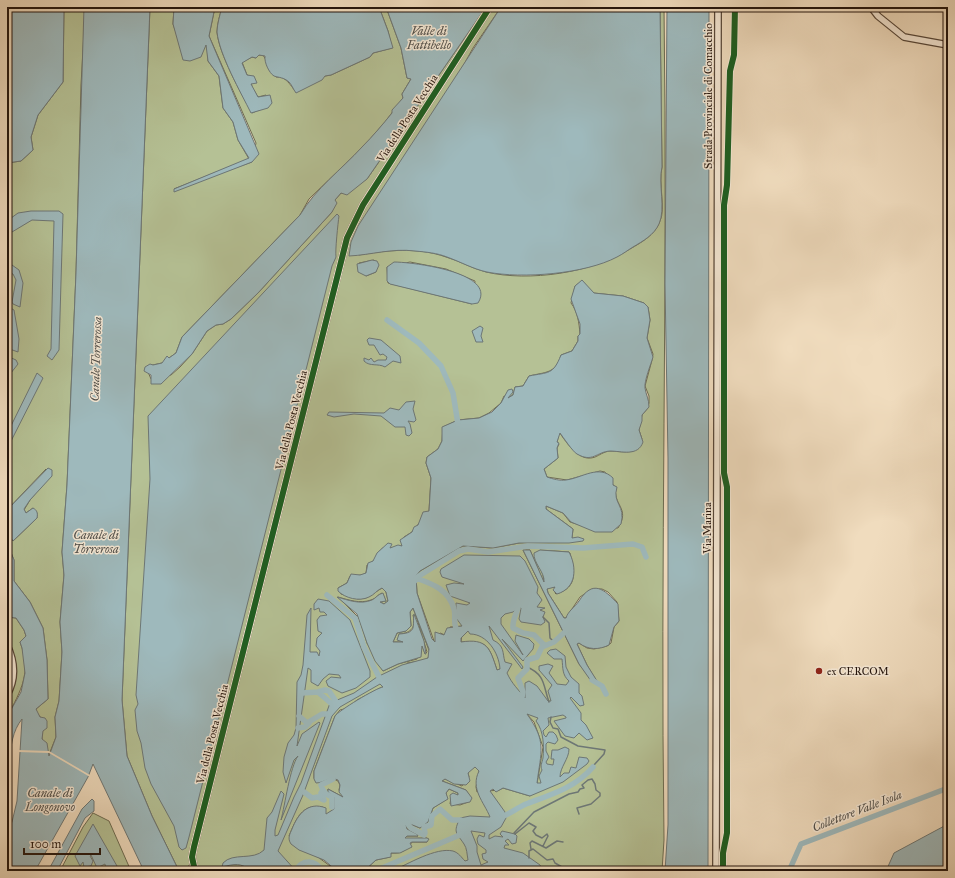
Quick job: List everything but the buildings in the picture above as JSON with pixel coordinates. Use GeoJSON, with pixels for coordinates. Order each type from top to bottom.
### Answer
{"type":"FeatureCollection","features":[{"type":"Feature","properties":{"kind":"street","name":"Via della Posta Vecchia"},"geometry":{"type":"LineString","coordinates":[[195,871],[192,857],[194,847],[347,238],[363,205],[490,7]]}},
{"type":"Feature","properties":{"kind":"street","name":"Strada Provinciale di Comacchio"},"geometry":{"type":"LineString","coordinates":[[718,7],[718,185]]}},
{"type":"Feature","properties":{"kind":"street"},"geometry":{"type":"LineString","coordinates":[[871,7],[878,16],[904,37],[948,45]]}},
{"type":"Feature","properties":{"kind":"street","name":"Via Marina"},"geometry":{"type":"LineString","coordinates":[[716,871],[718,185]]}},
{"type":"Feature","properties":{"kind":"street"},"geometry":{"type":"LineString","coordinates":[[7,645],[14,672],[13,682],[7,695]]}},
{"type":"Feature","properties":{"kind":"green space"},"geometry":{"type":"Polygon","coordinates":[[[64,7],[84,7],[85,15],[81,85],[76,273],[67,485],[62,552],[64,575],[60,622],[62,652],[59,701],[55,717],[56,737],[48,757],[42,740],[42,719],[36,712],[36,709],[48,699],[47,660],[43,628],[30,602],[14,581],[14,560],[7,543],[7,532],[13,541],[37,518],[37,513],[33,508],[26,513],[24,510],[45,482],[46,469],[7,510],[7,163],[21,161],[33,150],[31,137],[38,115],[63,82],[64,7]]]}},
{"type":"Feature","properties":{"kind":"green space"},"geometry":{"type":"Polygon","coordinates":[[[150,7],[174,7],[173,24],[178,38],[206,44],[208,61],[219,76],[223,108],[233,122],[238,140],[249,159],[174,189],[252,162],[256,143],[209,36],[215,7],[222,7],[217,32],[222,51],[231,73],[252,113],[259,110],[266,95],[258,97],[252,87],[250,76],[247,75],[242,62],[252,57],[256,58],[259,55],[263,55],[276,77],[285,79],[296,92],[325,76],[331,75],[370,57],[373,53],[392,48],[388,31],[379,7],[386,7],[401,48],[407,78],[411,79],[402,94],[403,98],[385,122],[363,147],[309,199],[300,215],[182,337],[176,353],[162,363],[148,366],[148,372],[151,379],[171,375],[180,367],[192,354],[207,331],[216,325],[223,324],[231,319],[258,293],[332,212],[335,200],[341,193],[344,193],[367,179],[486,7],[501,7],[473,48],[359,255],[402,250],[425,252],[451,259],[486,272],[521,276],[560,273],[598,264],[615,257],[643,241],[655,230],[662,216],[660,7],[664,7],[664,840],[662,871],[358,871],[366,869],[376,860],[390,857],[391,853],[404,851],[412,842],[427,842],[427,838],[403,839],[407,836],[418,836],[407,829],[406,825],[410,824],[420,828],[428,822],[433,808],[447,799],[446,793],[449,789],[458,793],[458,795],[451,797],[450,804],[460,805],[468,802],[470,797],[466,790],[442,781],[445,779],[462,786],[469,777],[468,773],[474,766],[479,771],[476,787],[477,792],[499,790],[503,788],[530,796],[536,790],[543,747],[534,722],[523,710],[521,693],[515,688],[506,674],[500,669],[497,670],[492,655],[486,646],[477,642],[461,642],[463,626],[450,627],[445,635],[440,633],[435,642],[434,641],[417,593],[416,576],[420,571],[463,546],[493,548],[519,543],[572,538],[573,529],[546,509],[546,506],[563,513],[570,522],[580,525],[618,528],[623,516],[622,511],[616,498],[616,487],[613,485],[605,472],[600,471],[567,480],[547,477],[544,469],[558,458],[557,448],[559,444],[557,443],[559,432],[574,451],[579,455],[589,458],[609,451],[634,451],[642,439],[639,430],[642,415],[647,409],[649,403],[649,396],[645,386],[653,354],[647,338],[650,320],[648,307],[644,303],[623,296],[593,293],[582,281],[575,286],[571,303],[577,314],[580,334],[572,351],[561,355],[559,361],[553,369],[545,373],[529,376],[523,386],[515,387],[513,395],[509,397],[504,396],[501,403],[489,413],[479,418],[458,420],[443,427],[442,441],[438,449],[427,457],[426,463],[431,478],[429,511],[412,532],[404,537],[402,546],[390,548],[390,546],[383,548],[380,550],[373,562],[367,565],[366,573],[362,575],[350,576],[347,583],[338,588],[341,594],[358,599],[366,598],[382,588],[386,592],[388,601],[384,604],[379,601],[386,601],[382,593],[373,599],[363,602],[338,597],[360,619],[367,643],[383,671],[398,664],[417,659],[422,644],[425,654],[427,652],[416,616],[413,615],[414,623],[412,629],[399,634],[401,641],[405,642],[393,642],[397,633],[406,631],[411,626],[410,612],[413,608],[430,653],[427,660],[407,663],[405,671],[387,681],[386,685],[357,700],[348,708],[340,710],[335,716],[314,771],[314,778],[316,782],[322,782],[330,779],[338,781],[340,785],[339,790],[343,797],[328,789],[328,792],[334,797],[334,809],[326,815],[323,807],[310,807],[305,810],[297,818],[289,836],[337,871],[198,871],[195,857],[185,871],[179,871],[152,816],[127,756],[122,700],[150,7]],[[374,260],[359,263],[366,276],[376,272],[374,260]],[[410,262],[387,267],[388,283],[472,304],[475,281],[446,269],[410,262]],[[523,550],[579,664],[595,684],[597,682],[577,644],[579,643],[587,648],[594,649],[607,646],[611,643],[614,627],[619,621],[617,602],[608,592],[602,589],[592,589],[580,597],[566,618],[564,618],[548,593],[547,588],[557,587],[556,594],[563,591],[572,583],[573,566],[570,553],[540,550],[544,583],[530,550],[523,550]]]}},
{"type":"Feature","properties":{"kind":"green space"},"geometry":{"type":"Polygon","coordinates":[[[7,617],[16,618],[26,636],[20,642],[25,663],[23,681],[17,698],[7,717],[7,617]]]}},
{"type":"Feature","properties":{"kind":"green space"},"geometry":{"type":"Polygon","coordinates":[[[93,813],[109,821],[131,871],[60,871],[83,827],[93,813]]]}},
{"type":"Feature","properties":{"kind":"water"},"geometry":{"type":"Polygon","coordinates":[[[7,7],[64,7],[63,82],[38,115],[31,137],[33,150],[21,161],[7,163],[7,7]]]}},
{"type":"Feature","properties":{"kind":"water","name":"Canale di Torrerosa"},"geometry":{"type":"Polygon","coordinates":[[[84,7],[150,7],[122,700],[127,756],[152,816],[179,871],[144,871],[93,764],[88,777],[35,871],[7,871],[7,831],[12,822],[17,801],[22,719],[16,729],[11,750],[9,796],[7,807],[7,717],[21,692],[25,673],[20,642],[26,636],[16,618],[7,617],[7,543],[14,560],[14,581],[30,602],[43,628],[47,660],[48,699],[36,709],[40,717],[45,718],[47,721],[47,728],[43,731],[42,739],[47,743],[49,756],[56,737],[55,717],[59,701],[62,652],[60,622],[64,575],[62,552],[67,485],[76,273],[84,7]]]}},
{"type":"Feature","properties":{"kind":"water"},"geometry":{"type":"Polygon","coordinates":[[[174,7],[215,7],[209,36],[259,154],[252,162],[174,192],[174,189],[249,158],[238,140],[233,122],[223,108],[219,76],[208,61],[206,45],[201,57],[190,61],[183,60],[173,24],[174,7]]]}},
{"type":"Feature","properties":{"kind":"water","name":"Valle di Fattibello"},"geometry":{"type":"Polygon","coordinates":[[[222,7],[379,7],[393,48],[373,53],[370,57],[331,75],[325,76],[322,80],[296,93],[289,82],[283,78],[274,76],[270,72],[266,64],[265,56],[259,55],[256,58],[252,57],[242,63],[247,75],[254,76],[257,83],[251,84],[258,97],[270,95],[272,103],[268,108],[251,113],[231,73],[219,41],[217,29],[222,7]]]}},
{"type":"Feature","properties":{"kind":"water","name":"Valle di Fattibello"},"geometry":{"type":"Polygon","coordinates":[[[386,7],[486,7],[367,179],[347,195],[341,193],[335,200],[337,203],[332,212],[258,293],[231,319],[223,324],[216,325],[207,331],[192,354],[161,384],[151,384],[151,375],[144,371],[145,367],[150,364],[153,365],[162,363],[167,356],[169,358],[176,353],[182,337],[300,215],[313,196],[370,139],[403,98],[402,94],[411,79],[407,78],[401,48],[386,7]]]}},
{"type":"Feature","properties":{"kind":"water"},"geometry":{"type":"Polygon","coordinates":[[[501,7],[660,7],[662,211],[657,228],[644,240],[617,257],[604,263],[588,268],[553,274],[518,275],[487,272],[443,256],[406,250],[349,256],[351,242],[358,226],[501,7]]]}},
{"type":"Feature","properties":{"kind":"water"},"geometry":{"type":"Polygon","coordinates":[[[667,7],[709,7],[708,871],[665,871],[668,825],[668,458],[665,284],[667,7]]]}},
{"type":"Feature","properties":{"kind":"water"},"geometry":{"type":"Polygon","coordinates":[[[31,211],[59,211],[63,214],[59,350],[52,360],[47,356],[51,349],[54,221],[32,220],[7,235],[7,221],[18,213],[31,211]]]}},
{"type":"Feature","properties":{"kind":"water"},"geometry":{"type":"Polygon","coordinates":[[[337,214],[339,216],[336,257],[332,266],[189,837],[186,848],[182,850],[179,847],[174,826],[151,784],[145,768],[141,743],[137,731],[135,710],[138,704],[136,695],[150,479],[148,416],[337,214]]]}},
{"type":"Feature","properties":{"kind":"water"},"geometry":{"type":"Polygon","coordinates":[[[372,260],[377,261],[379,265],[376,272],[366,276],[358,272],[357,264],[372,260]]]}},
{"type":"Feature","properties":{"kind":"water"},"geometry":{"type":"Polygon","coordinates":[[[394,262],[433,267],[465,276],[476,284],[481,292],[478,303],[472,304],[390,284],[387,281],[387,267],[394,262]]]}},
{"type":"Feature","properties":{"kind":"water"},"geometry":{"type":"Polygon","coordinates":[[[12,265],[19,270],[23,283],[20,307],[12,302],[16,280],[13,274],[7,272],[7,266],[12,265]]]}},
{"type":"Feature","properties":{"kind":"water"},"geometry":{"type":"Polygon","coordinates":[[[582,280],[594,293],[623,296],[644,303],[648,307],[650,320],[647,338],[653,357],[645,385],[649,407],[642,415],[639,430],[643,442],[641,447],[637,450],[629,452],[610,451],[587,457],[575,453],[560,433],[557,442],[559,443],[557,448],[558,458],[544,469],[547,477],[561,480],[572,479],[596,472],[608,474],[613,478],[613,485],[617,487],[616,497],[622,513],[621,524],[612,532],[595,532],[571,522],[563,513],[546,506],[546,509],[573,529],[572,538],[578,537],[584,539],[583,541],[569,543],[519,543],[493,548],[463,546],[420,571],[416,576],[417,593],[432,639],[435,642],[435,632],[444,635],[447,628],[462,626],[456,618],[456,603],[467,605],[470,603],[450,596],[446,585],[454,583],[464,584],[442,577],[440,572],[441,569],[464,555],[520,556],[525,561],[538,587],[537,593],[542,600],[537,607],[545,608],[540,610],[545,612],[543,617],[545,622],[541,625],[521,622],[519,619],[521,608],[518,607],[513,612],[505,614],[501,618],[501,624],[523,655],[515,641],[516,635],[529,639],[534,644],[533,649],[523,661],[502,639],[523,667],[522,669],[489,626],[493,640],[501,647],[505,662],[512,664],[507,673],[525,698],[525,683],[529,681],[537,686],[548,701],[551,701],[548,691],[552,685],[539,670],[539,666],[548,664],[553,666],[549,673],[557,684],[566,685],[569,681],[564,674],[562,659],[554,659],[547,653],[550,650],[556,649],[565,656],[566,667],[571,677],[579,684],[579,693],[582,696],[584,705],[580,706],[571,697],[570,698],[581,713],[581,720],[586,725],[593,738],[587,740],[579,733],[574,738],[565,736],[554,721],[566,717],[563,715],[548,718],[549,725],[543,731],[544,735],[546,737],[549,732],[553,732],[558,740],[555,744],[548,742],[546,744],[546,751],[549,757],[546,762],[547,764],[553,765],[554,759],[551,759],[552,750],[558,750],[565,747],[569,749],[569,753],[561,770],[560,777],[564,773],[569,773],[571,767],[576,768],[579,757],[587,758],[589,761],[587,764],[563,782],[530,796],[503,788],[496,792],[493,789],[490,791],[505,812],[506,818],[501,827],[489,835],[489,839],[495,836],[503,837],[500,834],[502,831],[515,834],[517,836],[516,843],[512,844],[508,839],[505,841],[509,845],[505,845],[504,848],[523,853],[540,865],[541,867],[539,871],[492,871],[493,869],[489,868],[485,871],[471,871],[467,866],[464,871],[392,871],[439,851],[453,851],[465,861],[468,860],[465,846],[456,832],[460,818],[470,816],[490,817],[477,790],[476,784],[479,771],[475,767],[468,773],[470,781],[466,785],[454,784],[445,779],[442,781],[466,790],[472,798],[470,802],[451,806],[450,795],[453,793],[458,795],[458,793],[449,789],[446,793],[448,799],[433,808],[428,822],[420,828],[410,824],[406,825],[407,829],[418,836],[407,836],[405,838],[427,838],[429,839],[427,842],[412,842],[410,843],[412,847],[400,853],[391,853],[391,857],[376,860],[366,869],[358,871],[337,871],[324,860],[299,850],[291,844],[289,838],[290,833],[297,818],[304,810],[314,806],[320,806],[326,808],[326,814],[334,809],[334,797],[328,792],[328,789],[343,797],[339,792],[340,785],[338,780],[330,779],[316,783],[314,779],[314,771],[335,716],[358,700],[383,687],[380,684],[340,707],[332,716],[303,795],[278,851],[296,871],[251,871],[244,866],[237,864],[222,867],[223,863],[227,860],[254,855],[264,850],[267,818],[272,812],[281,791],[284,794],[275,830],[275,836],[278,835],[301,783],[330,703],[354,693],[377,677],[402,665],[428,658],[429,649],[413,608],[410,612],[411,626],[406,631],[397,633],[393,642],[403,642],[397,640],[399,634],[412,630],[414,614],[424,641],[426,654],[422,646],[421,657],[398,664],[383,671],[375,661],[357,614],[337,597],[354,602],[363,602],[372,600],[383,593],[386,601],[380,602],[384,604],[388,601],[386,592],[382,588],[369,597],[357,599],[344,596],[338,591],[338,588],[347,583],[351,574],[360,575],[366,573],[368,563],[373,561],[377,553],[388,543],[392,544],[390,548],[398,545],[402,546],[400,540],[412,532],[414,527],[418,525],[423,512],[429,511],[431,478],[426,463],[427,457],[438,449],[442,441],[442,427],[458,420],[479,418],[492,412],[501,403],[508,390],[512,389],[513,392],[508,398],[513,395],[515,387],[523,386],[529,376],[550,372],[561,355],[572,351],[580,334],[580,324],[571,299],[575,286],[582,280]],[[468,631],[461,638],[461,642],[470,641],[482,643],[489,650],[497,670],[500,669],[495,651],[487,641],[482,637],[470,634],[468,631]],[[527,714],[538,732],[541,747],[537,783],[541,783],[539,776],[542,770],[543,744],[541,729],[536,721],[538,718],[527,714]],[[471,831],[477,846],[477,852],[481,865],[488,862],[483,859],[482,854],[486,853],[486,850],[478,844],[477,839],[479,835],[484,837],[485,833],[471,831]]]}},
{"type":"Feature","properties":{"kind":"water"},"geometry":{"type":"Polygon","coordinates":[[[7,306],[14,310],[19,339],[18,352],[7,348],[7,306]]]}},
{"type":"Feature","properties":{"kind":"water"},"geometry":{"type":"Polygon","coordinates":[[[480,326],[483,328],[481,336],[483,342],[476,342],[472,331],[480,326]]]}},
{"type":"Feature","properties":{"kind":"water"},"geometry":{"type":"Polygon","coordinates":[[[369,338],[381,340],[400,356],[401,363],[393,361],[385,367],[366,363],[364,358],[369,360],[371,358],[374,362],[378,360],[386,360],[387,357],[383,354],[380,355],[374,345],[369,345],[367,340],[369,338]]]}},
{"type":"Feature","properties":{"kind":"water"},"geometry":{"type":"Polygon","coordinates":[[[7,356],[16,360],[18,364],[7,378],[7,356]]]}},
{"type":"Feature","properties":{"kind":"water"},"geometry":{"type":"Polygon","coordinates":[[[37,373],[43,378],[7,449],[7,434],[37,373]]]}},
{"type":"Feature","properties":{"kind":"water"},"geometry":{"type":"Polygon","coordinates":[[[415,401],[413,409],[416,420],[414,422],[408,421],[412,433],[409,436],[406,435],[405,427],[395,427],[381,416],[354,414],[334,417],[327,415],[329,412],[384,413],[390,408],[399,410],[406,402],[415,401]]]}},
{"type":"Feature","properties":{"kind":"water"},"geometry":{"type":"Polygon","coordinates":[[[48,468],[52,470],[52,476],[30,500],[24,509],[26,513],[33,508],[37,512],[37,518],[13,541],[7,532],[7,510],[48,468]]]}},
{"type":"Feature","properties":{"kind":"water"},"geometry":{"type":"Polygon","coordinates":[[[523,550],[530,550],[544,582],[543,575],[535,560],[534,553],[540,550],[569,552],[572,558],[574,570],[572,582],[564,591],[557,594],[553,590],[555,587],[547,589],[564,618],[566,618],[568,613],[584,594],[594,588],[608,594],[618,604],[619,621],[614,627],[609,645],[601,648],[594,648],[586,647],[579,643],[577,644],[587,665],[599,684],[591,681],[579,664],[523,550]]]}},
{"type":"Feature","properties":{"kind":"water"},"geometry":{"type":"Polygon","coordinates":[[[318,599],[329,601],[350,620],[370,671],[370,677],[356,688],[342,693],[328,686],[326,681],[331,677],[341,678],[339,675],[329,674],[318,686],[311,682],[311,670],[308,668],[297,746],[302,734],[319,722],[320,723],[281,820],[290,777],[298,756],[294,760],[286,783],[283,772],[284,757],[288,743],[294,735],[296,728],[297,682],[301,675],[303,665],[307,615],[311,608],[310,652],[317,652],[319,656],[320,651],[316,646],[317,638],[322,633],[318,631],[317,620],[320,616],[327,615],[324,612],[320,612],[319,608],[314,610],[314,604],[318,599]]]}},
{"type":"Feature","properties":{"kind":"water"},"geometry":{"type":"Polygon","coordinates":[[[92,799],[94,801],[94,811],[85,818],[57,871],[48,871],[82,809],[92,799]]]}},
{"type":"Feature","properties":{"kind":"water"},"geometry":{"type":"Polygon","coordinates":[[[93,824],[117,866],[106,870],[105,864],[97,868],[91,855],[90,856],[93,861],[91,866],[84,867],[83,862],[80,866],[75,856],[93,824]]]}},
{"type":"Feature","properties":{"kind":"water"},"geometry":{"type":"Polygon","coordinates":[[[948,824],[948,871],[886,871],[894,853],[948,824]]]}},
{"type":"Feature","properties":{"kind":"pier"},"geometry":{"type":"Polygon","coordinates":[[[18,750],[49,751],[90,775],[90,777],[49,753],[18,752],[18,750]]]}},
{"type":"Feature","properties":{"kind":"waterway"},"geometry":{"type":"LineString","coordinates":[[387,320],[419,343],[441,366],[453,393],[458,424]]}},
{"type":"Feature","properties":{"kind":"waterway"},"geometry":{"type":"LineString","coordinates":[[413,583],[419,576],[459,551],[468,549],[488,552],[528,546],[583,548],[633,544],[642,547],[646,557]]}},
{"type":"Feature","properties":{"kind":"waterway"},"geometry":{"type":"LineString","coordinates":[[416,578],[434,585],[444,592],[452,602],[456,628]]}},
{"type":"Feature","properties":{"kind":"waterway"},"geometry":{"type":"LineString","coordinates":[[327,595],[355,618],[364,647],[380,679]]}},
{"type":"Feature","properties":{"kind":"waterway"},"geometry":{"type":"LineString","coordinates":[[519,601],[513,628],[523,633],[534,635],[544,645]]}},
{"type":"Feature","properties":{"kind":"waterway"},"geometry":{"type":"LineString","coordinates":[[543,617],[549,623],[550,638],[554,642]]}},
{"type":"Feature","properties":{"kind":"waterway"},"geometry":{"type":"LineString","coordinates":[[521,702],[523,692],[518,678],[527,669],[527,660],[537,657],[542,647],[554,642],[567,630]]}},
{"type":"Feature","properties":{"kind":"waterway"},"geometry":{"type":"LineString","coordinates":[[527,667],[541,677],[549,702]]}},
{"type":"Feature","properties":{"kind":"waterway"},"geometry":{"type":"LineString","coordinates":[[592,680],[602,686],[606,694]]}},
{"type":"Feature","properties":{"kind":"waterway"},"geometry":{"type":"LineString","coordinates":[[318,692],[325,690],[329,691],[337,703]]}},
{"type":"Feature","properties":{"kind":"waterway"},"geometry":{"type":"LineString","coordinates":[[302,693],[318,692],[333,705]]}},
{"type":"Feature","properties":{"kind":"waterway"},"geometry":{"type":"LineString","coordinates":[[299,716],[307,723],[322,714],[329,714]]}},
{"type":"Feature","properties":{"kind":"waterway"},"geometry":{"type":"LineString","coordinates":[[551,717],[550,722],[553,728],[558,729],[561,737],[578,746],[605,750],[604,754],[594,765]]}},
{"type":"Feature","properties":{"kind":"waterway"},"geometry":{"type":"LineString","coordinates":[[298,728],[305,727],[309,723]]}},
{"type":"Feature","properties":{"kind":"waterway"},"geometry":{"type":"LineString","coordinates":[[501,817],[526,804],[570,786],[593,767]]}},
{"type":"Feature","properties":{"kind":"waterway"},"geometry":{"type":"LineString","coordinates":[[304,792],[312,798],[318,797],[324,800],[321,793],[323,790],[321,785],[333,779]]}},
{"type":"Feature","properties":{"kind":"waterway"},"geometry":{"type":"LineString","coordinates":[[514,833],[534,812],[569,794],[578,792],[580,789],[584,788],[582,785],[588,780],[592,779],[596,790],[600,793],[600,796],[591,804],[577,808],[579,814]]}},
{"type":"Feature","properties":{"kind":"waterway","name":"Collettore Valle Isola"},"geometry":{"type":"LineString","coordinates":[[789,871],[801,844],[948,788]]}},
{"type":"Feature","properties":{"kind":"waterway"},"geometry":{"type":"LineString","coordinates":[[323,790],[326,794],[332,797],[332,807]]}},
{"type":"Feature","properties":{"kind":"waterway"},"geometry":{"type":"LineString","coordinates":[[407,823],[411,828],[424,835],[424,827],[431,825],[432,816],[440,809],[452,820],[461,820],[464,822]]}},
{"type":"Feature","properties":{"kind":"waterway"},"geometry":{"type":"LineString","coordinates":[[515,834],[529,823],[536,827],[533,831],[536,835],[542,838],[547,834],[548,836],[543,846]]}},
{"type":"Feature","properties":{"kind":"waterway"},"geometry":{"type":"LineString","coordinates":[[375,871],[462,834]]}},
{"type":"Feature","properties":{"kind":"waterway"},"geometry":{"type":"LineString","coordinates":[[531,849],[530,843],[532,841],[546,848],[557,841],[563,842]]}},
{"type":"Feature","properties":{"kind":"waterway"},"geometry":{"type":"LineString","coordinates":[[529,858],[529,851],[533,849],[547,860],[553,859],[555,863],[562,867]]}},
{"type":"Feature","properties":{"kind":"waterway"},"geometry":{"type":"LineString","coordinates":[[296,871],[298,867],[305,862],[317,865],[321,871]]}},
{"type":"Feature","properties":{"kind":"waterway"},"geometry":{"type":"LineString","coordinates":[[540,868],[559,871]]}},
{"type":"Feature","properties":{"kind":"waterway"},"geometry":{"type":"LineString","coordinates":[[563,871],[565,869],[567,871]]}},
{"type":"Feature","properties":{"kind":"waterway"},"geometry":{"type":"LineString","coordinates":[[321,870],[328,871]]}},
{"type":"Feature","properties":{"kind":"cycle path"},"geometry":{"type":"LineString","coordinates":[[195,871],[192,857],[194,847],[347,238],[363,205],[490,7]]}},
{"type":"Feature","properties":{"kind":"cycle path"},"geometry":{"type":"LineString","coordinates":[[723,871],[723,853],[727,833],[727,487],[724,473],[724,205],[727,185],[730,71],[734,55],[735,7]]}},
{"type":"Feature","properties":{"kind":"place","name":"ex CERCOM"},"geometry":{"type":"Point","coordinates":[819,671]}},
{"type":"Feature","properties":{"kind":"water label","name":"Canale Torrerossa"},"geometry":{"type":"Point","coordinates":[96,359]}},
{"type":"Feature","properties":{"kind":"water label","name":"Canale di Longonovo"},"geometry":{"type":"Point","coordinates":[50,800]}}]}
